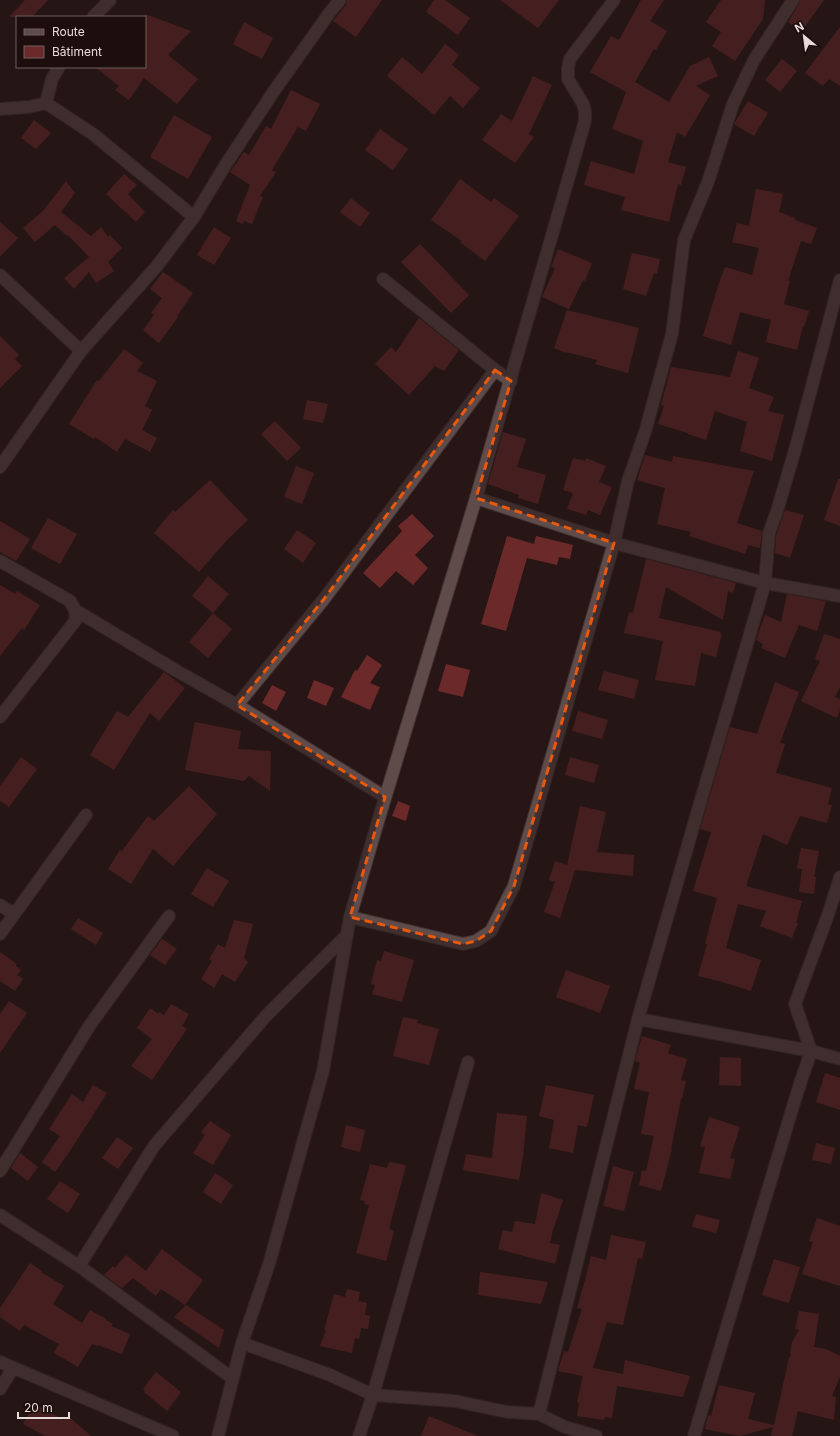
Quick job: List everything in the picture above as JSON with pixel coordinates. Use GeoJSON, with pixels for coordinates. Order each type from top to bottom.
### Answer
{"type":"FeatureCollection","features":[{"type":"Feature","properties":{"kind":"street"},"geometry":{"type":"LineString","coordinates":[[94,16],[110,0]]}},
{"type":"Feature","properties":{"kind":"street"},"geometry":{"type":"LineString","coordinates":[[0,467],[81,351],[157,266],[194,216],[274,91],[340,0]]}},
{"type":"Feature","properties":{"kind":"street"},"geometry":{"type":"LineString","coordinates":[[218,1436],[242,1343],[268,1264],[323,1071],[350,917],[511,381],[585,121],[583,104],[568,79],[570,59],[614,0]]}},
{"type":"Feature","properties":{"kind":"street"},"geometry":{"type":"LineString","coordinates":[[350,917],[462,944],[476,941],[491,931],[514,886],[614,543],[628,481],[646,432],[672,334],[684,240],[708,182],[733,104],[754,60],[793,0]]}},
{"type":"Feature","properties":{"kind":"street"},"geometry":{"type":"LineString","coordinates":[[46,103],[52,79],[58,68]]}},
{"type":"Feature","properties":{"kind":"street"},"geometry":{"type":"LineString","coordinates":[[0,108],[29,107],[46,103],[93,134],[194,216]]}},
{"type":"Feature","properties":{"kind":"street"},"geometry":{"type":"LineString","coordinates":[[0,275],[81,351]]}},
{"type":"Feature","properties":{"kind":"street"},"geometry":{"type":"LineString","coordinates":[[383,279],[495,370],[511,381]]}},
{"type":"Feature","properties":{"kind":"street"},"geometry":{"type":"LineString","coordinates":[[539,1414],[638,1019],[700,803],[766,583],[769,533],[795,450],[840,280]]}},
{"type":"Feature","properties":{"kind":"street"},"geometry":{"type":"LineString","coordinates":[[237,705],[324,599],[495,370]]}},
{"type":"Feature","properties":{"kind":"street"},"geometry":{"type":"LineString","coordinates":[[476,498],[614,543],[766,583],[840,596]]}},
{"type":"Feature","properties":{"kind":"street"},"geometry":{"type":"LineString","coordinates":[[0,561],[70,601],[75,610],[76,620],[0,717]]}},
{"type":"Feature","properties":{"kind":"street"},"geometry":{"type":"LineString","coordinates":[[75,610],[176,671],[237,705],[385,797]]}},
{"type":"Feature","properties":{"kind":"street"},"geometry":{"type":"LineString","coordinates":[[0,934],[86,815]]}},
{"type":"Feature","properties":{"kind":"street"},"geometry":{"type":"LineString","coordinates":[[694,1436],[811,1051],[795,1004],[828,915],[840,877]]}},
{"type":"Feature","properties":{"kind":"street"},"geometry":{"type":"LineString","coordinates":[[0,905],[14,914]]}},
{"type":"Feature","properties":{"kind":"street"},"geometry":{"type":"LineString","coordinates":[[0,1171],[90,1025],[169,916]]}},
{"type":"Feature","properties":{"kind":"street"},"geometry":{"type":"LineString","coordinates":[[79,1266],[154,1146],[265,1017],[347,935]]}},
{"type":"Feature","properties":{"kind":"street"},"geometry":{"type":"LineString","coordinates":[[638,1019],[811,1051],[840,1059]]}},
{"type":"Feature","properties":{"kind":"street"},"geometry":{"type":"LineString","coordinates":[[359,1436],[373,1395],[468,1062]]}},
{"type":"Feature","properties":{"kind":"street"},"geometry":{"type":"LineString","coordinates":[[0,1215],[79,1266],[232,1378]]}},
{"type":"Feature","properties":{"kind":"street"},"geometry":{"type":"LineString","coordinates":[[242,1343],[330,1375],[373,1395],[454,1401],[507,1412],[539,1414],[565,1427],[596,1436]]}},
{"type":"Feature","properties":{"kind":"street"},"geometry":{"type":"LineString","coordinates":[[0,1362],[173,1436]]}},
{"type":"Feature","properties":{"kind":"street"},"geometry":{"type":"LineString","coordinates":[[0,1389],[13,1368]]}},
{"type":"Feature","properties":{"kind":"highlighted area"},"geometry":{"type":"Polygon","coordinates":[[[495,370],[511,381],[476,498],[614,543],[514,886],[491,931],[476,941],[463,944],[350,917],[385,797],[237,705],[324,599],[495,370]]]}},
{"type":"Feature","properties":{"kind":"building"},"geometry":{"type":"Polygon","coordinates":[[[25,0],[48,0],[33,16],[9,17],[25,0]]]}},
{"type":"Feature","properties":{"kind":"building"},"geometry":{"type":"Polygon","coordinates":[[[347,0],[382,0],[356,37],[333,21],[346,5],[347,0]]]}},
{"type":"Feature","properties":{"kind":"building"},"geometry":{"type":"Polygon","coordinates":[[[434,0],[445,0],[470,18],[458,35],[426,12],[434,0]]]}},
{"type":"Feature","properties":{"kind":"building"},"geometry":{"type":"Polygon","coordinates":[[[500,0],[559,0],[538,28],[500,0]]]}},
{"type":"Feature","properties":{"kind":"building"},"geometry":{"type":"Polygon","coordinates":[[[641,0],[664,0],[650,21],[667,31],[656,50],[654,49],[635,82],[669,102],[690,66],[709,57],[718,76],[696,86],[710,95],[685,137],[677,132],[668,162],[686,167],[681,185],[678,184],[669,222],[621,210],[625,197],[584,185],[591,161],[634,174],[643,141],[612,129],[626,92],[590,72],[611,36],[619,40],[641,0]]]}},
{"type":"Feature","properties":{"kind":"building"},"geometry":{"type":"Polygon","coordinates":[[[721,0],[765,0],[763,19],[735,61],[712,46],[721,32],[706,22],[721,0]]]}},
{"type":"Feature","properties":{"kind":"building"},"geometry":{"type":"Polygon","coordinates":[[[800,0],[824,0],[801,32],[788,22],[800,0]]]}},
{"type":"Feature","properties":{"kind":"building"},"geometry":{"type":"Polygon","coordinates":[[[145,14],[191,31],[168,55],[198,79],[177,104],[144,78],[129,100],[115,90],[119,86],[96,68],[146,68],[145,14]]]}},
{"type":"Feature","properties":{"kind":"building"},"geometry":{"type":"Polygon","coordinates":[[[244,22],[273,38],[262,59],[233,44],[244,22]]]}},
{"type":"Feature","properties":{"kind":"building"},"geometry":{"type":"Polygon","coordinates":[[[840,27],[840,86],[829,79],[823,86],[805,73],[840,27]]]}},
{"type":"Feature","properties":{"kind":"building"},"geometry":{"type":"Polygon","coordinates":[[[445,44],[459,55],[452,65],[480,88],[463,108],[450,96],[434,115],[387,76],[402,57],[422,74],[445,44]]]}},
{"type":"Feature","properties":{"kind":"building"},"geometry":{"type":"Polygon","coordinates":[[[782,59],[797,71],[780,92],[765,80],[782,59]]]}},
{"type":"Feature","properties":{"kind":"building"},"geometry":{"type":"Polygon","coordinates":[[[533,76],[552,85],[529,134],[534,137],[515,163],[482,140],[501,114],[512,121],[533,76]]]}},
{"type":"Feature","properties":{"kind":"building"},"geometry":{"type":"Polygon","coordinates":[[[291,90],[320,104],[306,131],[298,127],[272,170],[276,172],[260,196],[263,197],[252,224],[244,221],[242,224],[236,221],[250,185],[230,172],[244,152],[249,155],[266,126],[271,129],[291,90]]]}},
{"type":"Feature","properties":{"kind":"building"},"geometry":{"type":"Polygon","coordinates":[[[748,101],[768,113],[754,136],[734,124],[748,101]]]}},
{"type":"Feature","properties":{"kind":"building"},"geometry":{"type":"Polygon","coordinates":[[[174,115],[212,137],[188,179],[150,157],[174,115]]]}},
{"type":"Feature","properties":{"kind":"building"},"geometry":{"type":"Polygon","coordinates":[[[34,120],[51,133],[36,149],[21,138],[34,120]]]}},
{"type":"Feature","properties":{"kind":"building"},"geometry":{"type":"Polygon","coordinates":[[[380,129],[408,149],[393,170],[365,150],[380,129]]]}},
{"type":"Feature","properties":{"kind":"building"},"geometry":{"type":"Polygon","coordinates":[[[124,174],[137,185],[128,194],[145,212],[136,222],[106,194],[124,174]]]}},
{"type":"Feature","properties":{"kind":"building"},"geometry":{"type":"Polygon","coordinates":[[[460,179],[491,202],[494,198],[519,216],[485,261],[460,242],[462,241],[431,220],[460,179]]]}},
{"type":"Feature","properties":{"kind":"building"},"geometry":{"type":"Polygon","coordinates":[[[66,181],[75,193],[61,212],[91,236],[101,227],[108,237],[110,235],[122,248],[108,262],[114,271],[96,283],[89,272],[74,289],[64,278],[89,257],[68,235],[67,236],[55,225],[35,242],[23,228],[43,211],[66,181]]]}},
{"type":"Feature","properties":{"kind":"building"},"geometry":{"type":"Polygon","coordinates":[[[756,189],[783,194],[779,212],[817,228],[811,244],[801,241],[788,281],[790,281],[784,304],[809,311],[804,327],[803,326],[797,350],[766,342],[771,320],[740,312],[731,345],[703,336],[725,267],[752,275],[759,248],[732,242],[737,223],[749,226],[756,189]]]}},
{"type":"Feature","properties":{"kind":"building"},"geometry":{"type":"Polygon","coordinates":[[[351,198],[370,213],[360,227],[340,212],[351,198]]]}},
{"type":"Feature","properties":{"kind":"building"},"geometry":{"type":"Polygon","coordinates":[[[0,222],[18,238],[0,257],[0,222]]]}},
{"type":"Feature","properties":{"kind":"building"},"geometry":{"type":"Polygon","coordinates":[[[214,227],[231,238],[214,265],[197,255],[214,227]]]}},
{"type":"Feature","properties":{"kind":"building"},"geometry":{"type":"Polygon","coordinates":[[[420,244],[469,295],[451,313],[401,262],[420,244]]]}},
{"type":"Feature","properties":{"kind":"building"},"geometry":{"type":"Polygon","coordinates":[[[558,249],[592,263],[585,281],[583,280],[569,309],[542,297],[555,268],[551,267],[558,249]]]}},
{"type":"Feature","properties":{"kind":"building"},"geometry":{"type":"Polygon","coordinates":[[[632,253],[660,259],[657,274],[654,273],[646,296],[623,289],[632,253]]]}},
{"type":"Feature","properties":{"kind":"building"},"geometry":{"type":"Polygon","coordinates":[[[163,272],[193,293],[159,343],[143,330],[154,315],[151,313],[162,298],[150,289],[163,272]]]}},
{"type":"Feature","properties":{"kind":"building"},"geometry":{"type":"Polygon","coordinates":[[[567,310],[639,328],[628,373],[595,364],[597,360],[566,353],[554,348],[567,310]]]}},
{"type":"Feature","properties":{"kind":"building"},"geometry":{"type":"Polygon","coordinates":[[[419,318],[459,350],[444,371],[435,366],[409,395],[375,364],[391,347],[396,352],[419,318]]]}},
{"type":"Feature","properties":{"kind":"building"},"geometry":{"type":"Polygon","coordinates":[[[0,336],[19,355],[15,359],[22,366],[0,388],[0,336]]]}},
{"type":"Feature","properties":{"kind":"building"},"geometry":{"type":"Polygon","coordinates":[[[124,349],[143,363],[137,371],[157,381],[145,406],[152,410],[142,430],[157,438],[150,452],[125,439],[117,452],[95,437],[94,439],[69,424],[97,380],[99,381],[124,349]]]}},
{"type":"Feature","properties":{"kind":"building"},"geometry":{"type":"Polygon","coordinates":[[[738,351],[759,358],[749,388],[774,397],[768,411],[784,415],[772,461],[740,451],[747,422],[715,411],[706,440],[658,424],[664,406],[661,405],[671,367],[730,377],[738,351]]]}},
{"type":"Feature","properties":{"kind":"building"},"geometry":{"type":"Polygon","coordinates":[[[307,400],[328,404],[323,423],[303,419],[307,400]]]}},
{"type":"Feature","properties":{"kind":"building"},"geometry":{"type":"Polygon","coordinates":[[[275,421],[301,448],[287,461],[261,434],[275,421]]]}},
{"type":"Feature","properties":{"kind":"building"},"geometry":{"type":"Polygon","coordinates":[[[503,432],[526,439],[517,467],[546,475],[538,504],[518,498],[519,495],[488,484],[503,432]]]}},
{"type":"Feature","properties":{"kind":"building"},"geometry":{"type":"Polygon","coordinates":[[[645,455],[672,462],[673,456],[754,471],[737,523],[762,531],[760,548],[748,545],[745,554],[689,536],[691,532],[657,524],[665,488],[637,480],[645,455]]]}},
{"type":"Feature","properties":{"kind":"building"},"geometry":{"type":"Polygon","coordinates":[[[573,458],[585,461],[586,458],[606,466],[599,482],[612,487],[600,515],[588,510],[586,515],[567,509],[573,493],[563,490],[573,458]]]}},
{"type":"Feature","properties":{"kind":"building"},"geometry":{"type":"Polygon","coordinates":[[[296,466],[314,473],[302,504],[284,497],[296,466]]]}},
{"type":"Feature","properties":{"kind":"building"},"geometry":{"type":"Polygon","coordinates":[[[838,479],[840,479],[840,526],[824,520],[838,479]]]}},
{"type":"Feature","properties":{"kind":"building"},"geometry":{"type":"Polygon","coordinates":[[[210,480],[248,520],[227,540],[199,572],[154,533],[173,510],[175,512],[210,480]]]}},
{"type":"Feature","properties":{"kind":"building"},"geometry":{"type":"Polygon","coordinates":[[[785,510],[804,515],[790,558],[775,553],[776,536],[785,510]]]}},
{"type":"Feature","properties":{"kind":"building"},"geometry":{"type":"Polygon","coordinates":[[[412,514],[434,536],[415,555],[428,568],[413,585],[396,571],[380,588],[363,573],[402,531],[398,526],[412,514]]]}},
{"type":"Feature","properties":{"kind":"building"},"geometry":{"type":"Polygon","coordinates":[[[48,518],[77,534],[60,564],[31,548],[48,518]]]}},
{"type":"Feature","properties":{"kind":"building"},"geometry":{"type":"Polygon","coordinates":[[[0,521],[30,539],[16,561],[0,552],[0,521]]]}},
{"type":"Feature","properties":{"kind":"building"},"geometry":{"type":"Polygon","coordinates":[[[297,530],[316,543],[303,563],[284,549],[297,530]]]}},
{"type":"Feature","properties":{"kind":"building"},"geometry":{"type":"Polygon","coordinates":[[[507,536],[534,544],[536,536],[573,545],[570,559],[559,557],[557,565],[527,558],[506,631],[481,624],[507,536]]]}},
{"type":"Feature","properties":{"kind":"building"},"geometry":{"type":"Polygon","coordinates":[[[646,559],[736,583],[733,593],[728,591],[723,620],[666,587],[659,618],[721,632],[720,634],[722,634],[716,657],[701,653],[695,686],[655,680],[663,641],[624,633],[629,612],[633,613],[646,559]]]}},
{"type":"Feature","properties":{"kind":"building"},"geometry":{"type":"Polygon","coordinates":[[[208,576],[229,594],[213,613],[192,596],[208,576]]]}},
{"type":"Feature","properties":{"kind":"building"},"geometry":{"type":"Polygon","coordinates":[[[0,585],[15,594],[17,591],[40,605],[24,630],[22,628],[0,656],[0,585]]]}},
{"type":"Feature","properties":{"kind":"building"},"geometry":{"type":"Polygon","coordinates":[[[787,594],[826,601],[817,631],[799,625],[785,658],[761,648],[763,644],[756,640],[765,615],[781,622],[787,594]]]}},
{"type":"Feature","properties":{"kind":"building"},"geometry":{"type":"Polygon","coordinates":[[[213,613],[232,629],[208,658],[189,642],[213,613]]]}},
{"type":"Feature","properties":{"kind":"building"},"geometry":{"type":"Polygon","coordinates":[[[824,634],[840,639],[840,687],[835,697],[840,699],[840,710],[837,718],[801,701],[820,661],[815,659],[824,634]]]}},
{"type":"Feature","properties":{"kind":"building"},"geometry":{"type":"Polygon","coordinates":[[[367,655],[382,665],[370,683],[380,687],[370,710],[341,697],[355,670],[357,671],[367,655]]]}},
{"type":"Feature","properties":{"kind":"building"},"geometry":{"type":"Polygon","coordinates":[[[446,664],[470,670],[463,697],[438,691],[446,664]]]}},
{"type":"Feature","properties":{"kind":"building"},"geometry":{"type":"Polygon","coordinates":[[[604,671],[639,680],[634,699],[598,690],[604,671]]]}},
{"type":"Feature","properties":{"kind":"building"},"geometry":{"type":"Polygon","coordinates":[[[164,672],[185,688],[159,721],[150,713],[114,770],[90,755],[117,711],[128,717],[164,672]]]}},
{"type":"Feature","properties":{"kind":"building"},"geometry":{"type":"Polygon","coordinates":[[[314,680],[334,688],[326,706],[307,698],[314,680]]]}},
{"type":"Feature","properties":{"kind":"building"},"geometry":{"type":"Polygon","coordinates":[[[775,682],[799,692],[780,743],[785,744],[776,773],[832,788],[828,804],[832,805],[827,823],[800,816],[787,845],[763,834],[746,886],[802,901],[796,923],[798,923],[792,938],[760,926],[766,911],[738,904],[726,948],[761,960],[751,991],[698,976],[717,898],[693,891],[711,832],[700,829],[730,727],[757,734],[775,682]]]}},
{"type":"Feature","properties":{"kind":"building"},"geometry":{"type":"Polygon","coordinates":[[[272,685],[286,692],[276,711],[262,703],[272,685]]]}},
{"type":"Feature","properties":{"kind":"building"},"geometry":{"type":"Polygon","coordinates":[[[578,711],[608,720],[602,739],[572,731],[578,711]]]}},
{"type":"Feature","properties":{"kind":"building"},"geometry":{"type":"Polygon","coordinates":[[[195,722],[241,731],[238,749],[271,751],[270,791],[249,776],[244,781],[185,770],[195,722]]]}},
{"type":"Feature","properties":{"kind":"building"},"geometry":{"type":"Polygon","coordinates":[[[21,757],[37,769],[9,807],[0,801],[0,786],[21,757]]]}},
{"type":"Feature","properties":{"kind":"building"},"geometry":{"type":"Polygon","coordinates":[[[570,757],[599,765],[594,783],[565,775],[570,757]]]}},
{"type":"Feature","properties":{"kind":"building"},"geometry":{"type":"Polygon","coordinates":[[[189,786],[217,814],[173,866],[153,849],[131,884],[108,869],[120,850],[122,851],[148,816],[154,821],[189,786]]]}},
{"type":"Feature","properties":{"kind":"building"},"geometry":{"type":"Polygon","coordinates":[[[398,801],[410,806],[406,821],[392,816],[398,801]]]}},
{"type":"Feature","properties":{"kind":"building"},"geometry":{"type":"Polygon","coordinates":[[[580,806],[606,812],[597,852],[634,855],[633,876],[575,870],[560,918],[544,912],[555,882],[549,880],[555,861],[567,865],[580,806]]]}},
{"type":"Feature","properties":{"kind":"building"},"geometry":{"type":"Polygon","coordinates":[[[801,848],[819,851],[814,877],[816,877],[814,894],[799,892],[802,869],[797,868],[801,848]]]}},
{"type":"Feature","properties":{"kind":"building"},"geometry":{"type":"Polygon","coordinates":[[[207,868],[229,881],[213,907],[191,894],[207,868]]]}},
{"type":"Feature","properties":{"kind":"building"},"geometry":{"type":"Polygon","coordinates":[[[78,918],[103,933],[96,945],[71,929],[78,918]]]}},
{"type":"Feature","properties":{"kind":"building"},"geometry":{"type":"Polygon","coordinates":[[[234,920],[253,924],[244,958],[248,962],[235,982],[222,974],[214,988],[201,979],[212,961],[209,959],[218,944],[225,948],[234,920]]]}},
{"type":"Feature","properties":{"kind":"building"},"geometry":{"type":"Polygon","coordinates":[[[162,939],[177,949],[165,965],[150,955],[162,939]]]}},
{"type":"Feature","properties":{"kind":"building"},"geometry":{"type":"Polygon","coordinates":[[[384,951],[414,960],[402,1002],[372,994],[375,985],[371,984],[377,960],[381,961],[384,951]]]}},
{"type":"Feature","properties":{"kind":"building"},"geometry":{"type":"Polygon","coordinates":[[[0,952],[17,964],[16,966],[21,970],[17,975],[23,979],[15,991],[0,981],[0,952]]]}},
{"type":"Feature","properties":{"kind":"building"},"geometry":{"type":"Polygon","coordinates":[[[566,970],[610,986],[600,1013],[556,997],[566,970]]]}},
{"type":"Feature","properties":{"kind":"building"},"geometry":{"type":"Polygon","coordinates":[[[9,1001],[27,1013],[0,1053],[0,1014],[9,1001]]]}},
{"type":"Feature","properties":{"kind":"building"},"geometry":{"type":"Polygon","coordinates":[[[171,1004],[189,1014],[182,1026],[187,1029],[152,1080],[131,1066],[152,1039],[137,1028],[150,1008],[158,1014],[159,1012],[164,1015],[171,1004]]]}},
{"type":"Feature","properties":{"kind":"building"},"geometry":{"type":"Polygon","coordinates":[[[403,1017],[418,1020],[417,1023],[439,1029],[429,1065],[393,1056],[403,1017]]]}},
{"type":"Feature","properties":{"kind":"building"},"geometry":{"type":"Polygon","coordinates":[[[642,1036],[671,1045],[668,1053],[687,1059],[681,1080],[686,1081],[681,1099],[672,1149],[661,1191],[639,1185],[642,1170],[646,1171],[654,1136],[641,1134],[649,1092],[634,1089],[640,1063],[635,1061],[642,1036]]]}},
{"type":"Feature","properties":{"kind":"building"},"geometry":{"type":"Polygon","coordinates":[[[720,1057],[741,1058],[741,1086],[719,1085],[720,1057]]]}},
{"type":"Feature","properties":{"kind":"building"},"geometry":{"type":"Polygon","coordinates":[[[825,1073],[840,1078],[840,1110],[816,1102],[825,1073]]]}},
{"type":"Feature","properties":{"kind":"building"},"geometry":{"type":"Polygon","coordinates":[[[93,1085],[107,1093],[55,1172],[42,1162],[60,1136],[49,1129],[72,1094],[83,1102],[93,1085]]]}},
{"type":"Feature","properties":{"kind":"building"},"geometry":{"type":"Polygon","coordinates":[[[546,1085],[594,1095],[587,1127],[578,1125],[573,1153],[549,1148],[554,1120],[539,1116],[546,1085]]]}},
{"type":"Feature","properties":{"kind":"building"},"geometry":{"type":"Polygon","coordinates":[[[497,1113],[527,1116],[519,1180],[463,1170],[466,1154],[492,1158],[497,1113]]]}},
{"type":"Feature","properties":{"kind":"building"},"geometry":{"type":"Polygon","coordinates":[[[709,1117],[740,1127],[730,1158],[735,1159],[730,1179],[699,1173],[705,1147],[700,1146],[709,1117]]]}},
{"type":"Feature","properties":{"kind":"building"},"geometry":{"type":"Polygon","coordinates":[[[210,1121],[231,1135],[213,1165],[193,1153],[205,1135],[201,1132],[210,1121]]]}},
{"type":"Feature","properties":{"kind":"building"},"geometry":{"type":"Polygon","coordinates":[[[346,1125],[365,1130],[360,1152],[341,1147],[346,1125]]]}},
{"type":"Feature","properties":{"kind":"building"},"geometry":{"type":"Polygon","coordinates":[[[117,1137],[133,1148],[118,1169],[102,1158],[117,1137]]]}},
{"type":"Feature","properties":{"kind":"building"},"geometry":{"type":"Polygon","coordinates":[[[816,1143],[835,1148],[831,1164],[812,1160],[816,1143]]]}},
{"type":"Feature","properties":{"kind":"building"},"geometry":{"type":"Polygon","coordinates":[[[20,1153],[38,1167],[28,1181],[11,1168],[20,1153]]]}},
{"type":"Feature","properties":{"kind":"building"},"geometry":{"type":"Polygon","coordinates":[[[389,1162],[406,1165],[389,1229],[394,1231],[386,1261],[356,1253],[369,1205],[364,1204],[365,1201],[360,1200],[370,1164],[387,1168],[389,1162]]]}},
{"type":"Feature","properties":{"kind":"building"},"geometry":{"type":"Polygon","coordinates":[[[613,1166],[634,1172],[624,1211],[603,1206],[613,1166]]]}},
{"type":"Feature","properties":{"kind":"building"},"geometry":{"type":"Polygon","coordinates":[[[215,1173],[233,1185],[221,1204],[203,1192],[215,1173]]]}},
{"type":"Feature","properties":{"kind":"building"},"geometry":{"type":"Polygon","coordinates":[[[60,1181],[80,1194],[68,1213],[47,1199],[60,1181]]]}},
{"type":"Feature","properties":{"kind":"building"},"geometry":{"type":"Polygon","coordinates":[[[541,1193],[563,1200],[550,1243],[560,1245],[555,1264],[498,1249],[503,1230],[512,1232],[515,1221],[535,1224],[541,1193]]]}},
{"type":"Feature","properties":{"kind":"building"},"geometry":{"type":"Polygon","coordinates":[[[696,1214],[720,1220],[716,1233],[692,1227],[696,1214]]]}},
{"type":"Feature","properties":{"kind":"building"},"geometry":{"type":"Polygon","coordinates":[[[817,1218],[840,1226],[840,1286],[802,1274],[813,1242],[809,1241],[817,1218]]]}},
{"type":"Feature","properties":{"kind":"building"},"geometry":{"type":"Polygon","coordinates":[[[611,1235],[646,1242],[642,1259],[638,1258],[623,1325],[607,1322],[593,1368],[623,1374],[625,1360],[690,1376],[683,1397],[617,1386],[612,1418],[605,1417],[604,1420],[577,1416],[579,1403],[577,1402],[583,1376],[558,1371],[564,1351],[568,1352],[582,1309],[577,1308],[591,1256],[606,1260],[611,1235]]]}},
{"type":"Feature","properties":{"kind":"building"},"geometry":{"type":"Polygon","coordinates":[[[162,1249],[203,1280],[185,1305],[161,1289],[156,1296],[133,1278],[122,1288],[104,1275],[113,1266],[115,1268],[126,1255],[146,1271],[162,1249]]]}},
{"type":"Feature","properties":{"kind":"building"},"geometry":{"type":"Polygon","coordinates":[[[774,1259],[800,1267],[789,1303],[762,1295],[774,1259]]]}},
{"type":"Feature","properties":{"kind":"building"},"geometry":{"type":"Polygon","coordinates":[[[30,1263],[42,1271],[41,1272],[64,1286],[53,1304],[82,1323],[90,1310],[113,1324],[111,1326],[130,1334],[122,1354],[92,1344],[78,1367],[54,1353],[59,1344],[24,1325],[20,1331],[0,1317],[0,1308],[30,1263]]]}},
{"type":"Feature","properties":{"kind":"building"},"geometry":{"type":"Polygon","coordinates":[[[480,1272],[548,1282],[541,1304],[478,1295],[480,1272]]]}},
{"type":"Feature","properties":{"kind":"building"},"geometry":{"type":"Polygon","coordinates":[[[347,1289],[360,1292],[358,1301],[367,1303],[365,1315],[370,1316],[368,1329],[361,1328],[359,1339],[355,1338],[352,1353],[320,1346],[326,1330],[324,1330],[334,1294],[345,1297],[347,1289]]]}},
{"type":"Feature","properties":{"kind":"building"},"geometry":{"type":"Polygon","coordinates":[[[186,1305],[224,1330],[219,1348],[174,1317],[186,1305]]]}},
{"type":"Feature","properties":{"kind":"building"},"geometry":{"type":"Polygon","coordinates":[[[799,1311],[819,1314],[814,1347],[826,1349],[840,1356],[840,1377],[832,1396],[836,1397],[834,1420],[798,1411],[792,1436],[771,1436],[773,1427],[740,1436],[705,1429],[708,1415],[711,1416],[719,1385],[755,1393],[748,1419],[774,1425],[789,1358],[791,1355],[792,1342],[799,1330],[795,1329],[799,1311]]]}},
{"type":"Feature","properties":{"kind":"building"},"geometry":{"type":"Polygon","coordinates":[[[156,1372],[181,1392],[167,1411],[144,1392],[145,1391],[143,1389],[156,1372]]]}},
{"type":"Feature","properties":{"kind":"building"},"geometry":{"type":"Polygon","coordinates":[[[34,1404],[64,1420],[68,1416],[91,1436],[45,1436],[23,1424],[34,1404]]]}},
{"type":"Feature","properties":{"kind":"building"},"geometry":{"type":"Polygon","coordinates":[[[429,1416],[478,1436],[421,1436],[429,1416]]]}}]}
